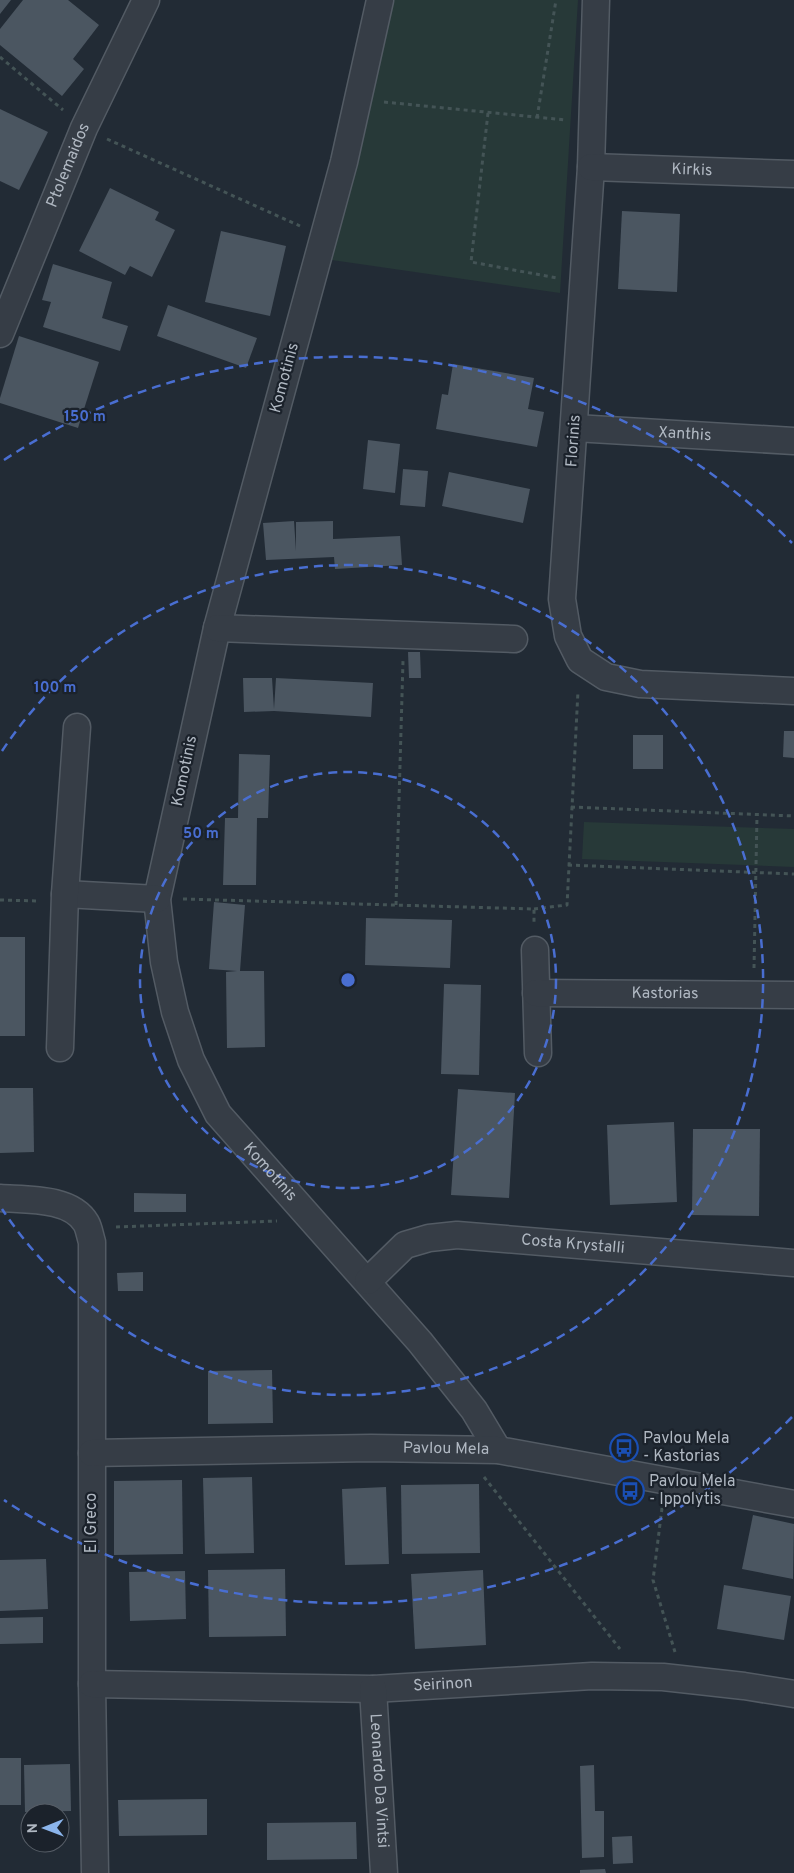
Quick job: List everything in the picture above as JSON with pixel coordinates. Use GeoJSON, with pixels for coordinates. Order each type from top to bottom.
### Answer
{"type":"FeatureCollection","features":[{"type":"Feature","properties":{"kind":"street","name":"Ptolemaidos"},"geometry":{"type":"LineString","coordinates":[[0,334],[84,128],[146,0]]}},
{"type":"Feature","properties":{"kind":"street","name":"Komotinis"},"geometry":{"type":"LineString","coordinates":[[380,0],[344,162],[217,628],[157,898],[164,962],[174,1012],[191,1060],[218,1114],[368,1281],[420,1342],[474,1410],[498,1450]]}},
{"type":"Feature","properties":{"kind":"street","name":"Florinis"},"geometry":{"type":"LineString","coordinates":[[580,660],[568,636],[562,599],[575,428],[591,167],[596,0]]}},
{"type":"Feature","properties":{"kind":"street","name":"Kirkis"},"geometry":{"type":"LineString","coordinates":[[591,167],[794,174]]}},
{"type":"Feature","properties":{"kind":"street","name":"Xanthis"},"geometry":{"type":"LineString","coordinates":[[575,428],[794,441]]}},
{"type":"Feature","properties":{"kind":"street"},"geometry":{"type":"LineString","coordinates":[[217,628],[514,639]]}},
{"type":"Feature","properties":{"kind":"street"},"geometry":{"type":"LineString","coordinates":[[580,660],[606,677],[640,684],[794,692]]}},
{"type":"Feature","properties":{"kind":"street"},"geometry":{"type":"LineString","coordinates":[[60,1048],[65,898],[78,727]]}},
{"type":"Feature","properties":{"kind":"street"},"geometry":{"type":"LineString","coordinates":[[65,898],[157,898]]}},
{"type":"Feature","properties":{"kind":"street"},"geometry":{"type":"LineString","coordinates":[[535,950],[538,1053]]}},
{"type":"Feature","properties":{"kind":"street","name":"Kastorias"},"geometry":{"type":"LineString","coordinates":[[536,993],[794,995]]}},
{"type":"Feature","properties":{"kind":"street"},"geometry":{"type":"LineString","coordinates":[[0,1198],[45,1201],[70,1208],[86,1223],[88,1228]]}},
{"type":"Feature","properties":{"kind":"street","name":"El Greco"},"geometry":{"type":"LineString","coordinates":[[88,1228],[92,1242],[92,1684],[95,1873]]}},
{"type":"Feature","properties":{"kind":"street","name":"Costa Krystalli"},"geometry":{"type":"LineString","coordinates":[[368,1281],[405,1245],[429,1238],[457,1236],[794,1263]]}},
{"type":"Feature","properties":{"kind":"street","name":"Pavlou Mela"},"geometry":{"type":"LineString","coordinates":[[92,1453],[362,1448],[498,1450],[794,1504]]}},
{"type":"Feature","properties":{"kind":"street","name":"Seirinon"},"geometry":{"type":"LineString","coordinates":[[92,1684],[373,1689],[592,1676],[684,1679],[794,1694]]}},
{"type":"Feature","properties":{"kind":"street","name":"Leonardo Da Vintsi"},"geometry":{"type":"LineString","coordinates":[[373,1689],[384,1873]]}},
{"type":"Feature","properties":{"kind":"path"},"geometry":{"type":"LineString","coordinates":[[537,118],[556,0]]}},
{"type":"Feature","properties":{"kind":"path"},"geometry":{"type":"LineString","coordinates":[[0,58],[84,128],[324,237]]}},
{"type":"Feature","properties":{"kind":"path"},"geometry":{"type":"LineString","coordinates":[[358,100],[592,123]]}},
{"type":"Feature","properties":{"kind":"path"},"geometry":{"type":"LineString","coordinates":[[488,113],[472,262],[584,283]]}},
{"type":"Feature","properties":{"kind":"path"},"geometry":{"type":"LineString","coordinates":[[396,905],[404,635]]}},
{"type":"Feature","properties":{"kind":"path"},"geometry":{"type":"LineString","coordinates":[[157,898],[534,909],[566,905],[580,660]]}},
{"type":"Feature","properties":{"kind":"path"},"geometry":{"type":"LineString","coordinates":[[571,807],[794,816]]}},
{"type":"Feature","properties":{"kind":"path"},"geometry":{"type":"LineString","coordinates":[[754,994],[757,815]]}},
{"type":"Feature","properties":{"kind":"path"},"geometry":{"type":"LineString","coordinates":[[568,865],[794,874]]}},
{"type":"Feature","properties":{"kind":"path"},"geometry":{"type":"LineString","coordinates":[[0,900],[65,898]]}},
{"type":"Feature","properties":{"kind":"path"},"geometry":{"type":"LineString","coordinates":[[534,909],[535,950]]}},
{"type":"Feature","properties":{"kind":"path"},"geometry":{"type":"LineString","coordinates":[[88,1228],[313,1219]]}},
{"type":"Feature","properties":{"kind":"path"},"geometry":{"type":"LineString","coordinates":[[462,1449],[643,1677]]}},
{"type":"Feature","properties":{"kind":"path"},"geometry":{"type":"LineString","coordinates":[[666,1481],[653,1580],[684,1679]]}},
{"type":"Feature","properties":{"kind":"shaded area"},"geometry":{"type":"Polygon","coordinates":[[[379,0],[578,0],[560,293],[318,258],[379,0]]]}},
{"type":"Feature","properties":{"kind":"shaded area"},"geometry":{"type":"Polygon","coordinates":[[[584,822],[794,829],[794,867],[582,859],[584,822]]]}},
{"type":"Feature","properties":{"kind":"building"},"geometry":{"type":"Polygon","coordinates":[[[0,0],[11,0],[0,14],[0,0]]]}},
{"type":"Feature","properties":{"kind":"building"},"geometry":{"type":"Polygon","coordinates":[[[23,0],[68,0],[99,25],[73,59],[84,69],[62,96],[0,45],[0,29],[23,0]]]}},
{"type":"Feature","properties":{"kind":"building"},"geometry":{"type":"Polygon","coordinates":[[[0,109],[48,132],[19,190],[0,181],[0,109]]]}},
{"type":"Feature","properties":{"kind":"building"},"geometry":{"type":"Polygon","coordinates":[[[110,188],[159,212],[155,220],[175,230],[152,277],[130,266],[125,275],[79,251],[110,188]]]}},
{"type":"Feature","properties":{"kind":"building"},"geometry":{"type":"Polygon","coordinates":[[[622,211],[680,214],[677,292],[618,289],[622,211]]]}},
{"type":"Feature","properties":{"kind":"building"},"geometry":{"type":"Polygon","coordinates":[[[221,231],[286,246],[270,316],[205,302],[221,231]]]}},
{"type":"Feature","properties":{"kind":"building"},"geometry":{"type":"Polygon","coordinates":[[[53,264],[112,282],[102,318],[128,326],[120,351],[43,327],[51,302],[42,300],[53,264]]]}},
{"type":"Feature","properties":{"kind":"building"},"geometry":{"type":"Polygon","coordinates":[[[168,305],[257,338],[246,368],[157,336],[168,305]]]}},
{"type":"Feature","properties":{"kind":"building"},"geometry":{"type":"Polygon","coordinates":[[[19,336],[99,362],[78,428],[0,403],[19,336]]]}},
{"type":"Feature","properties":{"kind":"building"},"geometry":{"type":"Polygon","coordinates":[[[453,364],[534,378],[528,409],[544,412],[537,447],[436,429],[442,394],[448,395],[453,364]]]}},
{"type":"Feature","properties":{"kind":"building"},"geometry":{"type":"Polygon","coordinates":[[[368,440],[400,444],[395,493],[363,489],[368,440]]]}},
{"type":"Feature","properties":{"kind":"building"},"geometry":{"type":"Polygon","coordinates":[[[403,469],[428,471],[425,507],[400,505],[403,469]]]}},
{"type":"Feature","properties":{"kind":"building"},"geometry":{"type":"Polygon","coordinates":[[[449,472],[530,489],[523,523],[442,506],[449,472]]]}},
{"type":"Feature","properties":{"kind":"building"},"geometry":{"type":"Polygon","coordinates":[[[294,521],[296,551],[296,522],[333,521],[333,539],[400,536],[402,565],[335,569],[334,557],[266,560],[263,523],[294,521]]]}},
{"type":"Feature","properties":{"kind":"building"},"geometry":{"type":"Polygon","coordinates":[[[408,652],[420,652],[421,678],[409,678],[408,652]]]}},
{"type":"Feature","properties":{"kind":"building"},"geometry":{"type":"Polygon","coordinates":[[[243,678],[272,678],[274,709],[276,678],[373,683],[371,717],[274,711],[244,712],[243,678]]]}},
{"type":"Feature","properties":{"kind":"building"},"geometry":{"type":"Polygon","coordinates":[[[784,731],[794,731],[794,758],[783,757],[784,731]]]}},
{"type":"Feature","properties":{"kind":"building"},"geometry":{"type":"Polygon","coordinates":[[[633,735],[663,735],[663,769],[633,769],[633,735]]]}},
{"type":"Feature","properties":{"kind":"building"},"geometry":{"type":"Polygon","coordinates":[[[239,754],[270,755],[268,818],[257,818],[256,885],[223,885],[225,818],[238,818],[239,754]]]}},
{"type":"Feature","properties":{"kind":"building"},"geometry":{"type":"Polygon","coordinates":[[[214,902],[245,905],[240,971],[264,971],[265,1047],[227,1048],[226,972],[237,971],[209,969],[214,902]]]}},
{"type":"Feature","properties":{"kind":"building"},"geometry":{"type":"Polygon","coordinates":[[[366,918],[452,920],[450,968],[365,965],[366,918]]]}},
{"type":"Feature","properties":{"kind":"building"},"geometry":{"type":"Polygon","coordinates":[[[0,937],[25,937],[25,1036],[0,1036],[0,937]]]}},
{"type":"Feature","properties":{"kind":"building"},"geometry":{"type":"Polygon","coordinates":[[[444,984],[481,985],[479,1075],[441,1074],[444,984]]]}},
{"type":"Feature","properties":{"kind":"building"},"geometry":{"type":"Polygon","coordinates":[[[0,1088],[33,1088],[34,1152],[0,1153],[0,1088]]]}},
{"type":"Feature","properties":{"kind":"building"},"geometry":{"type":"Polygon","coordinates":[[[458,1089],[515,1093],[509,1198],[451,1195],[458,1089]]]}},
{"type":"Feature","properties":{"kind":"building"},"geometry":{"type":"Polygon","coordinates":[[[674,1122],[677,1202],[610,1205],[607,1125],[674,1122]]]}},
{"type":"Feature","properties":{"kind":"building"},"geometry":{"type":"Polygon","coordinates":[[[693,1129],[760,1129],[759,1216],[692,1215],[693,1129]]]}},
{"type":"Feature","properties":{"kind":"building"},"geometry":{"type":"Polygon","coordinates":[[[134,1193],[186,1194],[186,1212],[134,1212],[134,1193]]]}},
{"type":"Feature","properties":{"kind":"building"},"geometry":{"type":"Polygon","coordinates":[[[143,1272],[143,1291],[118,1291],[117,1273],[143,1272]]]}},
{"type":"Feature","properties":{"kind":"building"},"geometry":{"type":"Polygon","coordinates":[[[272,1370],[273,1423],[208,1424],[208,1371],[272,1370]]]}},
{"type":"Feature","properties":{"kind":"building"},"geometry":{"type":"Polygon","coordinates":[[[252,1477],[254,1553],[205,1554],[203,1478],[252,1477]]]}},
{"type":"Feature","properties":{"kind":"building"},"geometry":{"type":"Polygon","coordinates":[[[182,1480],[183,1554],[114,1555],[114,1481],[182,1480]]]}},
{"type":"Feature","properties":{"kind":"building"},"geometry":{"type":"Polygon","coordinates":[[[479,1484],[480,1553],[402,1554],[401,1485],[479,1484]]]}},
{"type":"Feature","properties":{"kind":"building"},"geometry":{"type":"Polygon","coordinates":[[[386,1487],[389,1564],[345,1565],[342,1489],[386,1487]]]}},
{"type":"Feature","properties":{"kind":"building"},"geometry":{"type":"Polygon","coordinates":[[[753,1515],[794,1524],[793,1579],[742,1569],[753,1515]]]}},
{"type":"Feature","properties":{"kind":"building"},"geometry":{"type":"Polygon","coordinates":[[[46,1559],[48,1609],[0,1611],[0,1560],[46,1559]]]}},
{"type":"Feature","properties":{"kind":"building"},"geometry":{"type":"Polygon","coordinates":[[[285,1569],[286,1636],[209,1637],[208,1570],[285,1569]]]}},
{"type":"Feature","properties":{"kind":"building"},"geometry":{"type":"Polygon","coordinates":[[[483,1570],[486,1645],[415,1649],[411,1574],[483,1570]]]}},
{"type":"Feature","properties":{"kind":"building"},"geometry":{"type":"Polygon","coordinates":[[[185,1571],[186,1619],[130,1621],[129,1572],[185,1571]]]}},
{"type":"Feature","properties":{"kind":"building"},"geometry":{"type":"Polygon","coordinates":[[[724,1585],[791,1596],[784,1640],[717,1629],[724,1585]]]}},
{"type":"Feature","properties":{"kind":"building"},"geometry":{"type":"Polygon","coordinates":[[[43,1617],[43,1643],[0,1644],[0,1618],[43,1617]]]}},
{"type":"Feature","properties":{"kind":"building"},"geometry":{"type":"Polygon","coordinates":[[[0,1758],[21,1758],[21,1803],[20,1805],[0,1805],[0,1758]]]}},
{"type":"Feature","properties":{"kind":"building"},"geometry":{"type":"Polygon","coordinates":[[[70,1764],[71,1811],[70,1803],[25,1803],[24,1765],[70,1764]]]}},
{"type":"Feature","properties":{"kind":"building"},"geometry":{"type":"Polygon","coordinates":[[[594,1765],[595,1811],[604,1811],[604,1857],[582,1858],[580,1766],[594,1765]]]}},
{"type":"Feature","properties":{"kind":"building"},"geometry":{"type":"Polygon","coordinates":[[[207,1799],[207,1835],[119,1836],[118,1800],[207,1799]]]}},
{"type":"Feature","properties":{"kind":"building"},"geometry":{"type":"Polygon","coordinates":[[[356,1822],[357,1859],[267,1860],[267,1823],[356,1822]]]}},
{"type":"Feature","properties":{"kind":"building"},"geometry":{"type":"Polygon","coordinates":[[[632,1836],[633,1863],[613,1864],[612,1837],[632,1836]]]}},
{"type":"Feature","properties":{"kind":"building"},"geometry":{"type":"Polygon","coordinates":[[[605,1869],[606,1873],[580,1873],[580,1870],[605,1869]]]}},
{"type":"Feature","properties":{"kind":"place","name":"Pavlou Mela - Kastorias"},"geometry":{"type":"Point","coordinates":[624,1448]}},
{"type":"Feature","properties":{"kind":"place","name":"Pavlou Mela - Ippolytis"},"geometry":{"type":"Point","coordinates":[630,1491]}}]}
